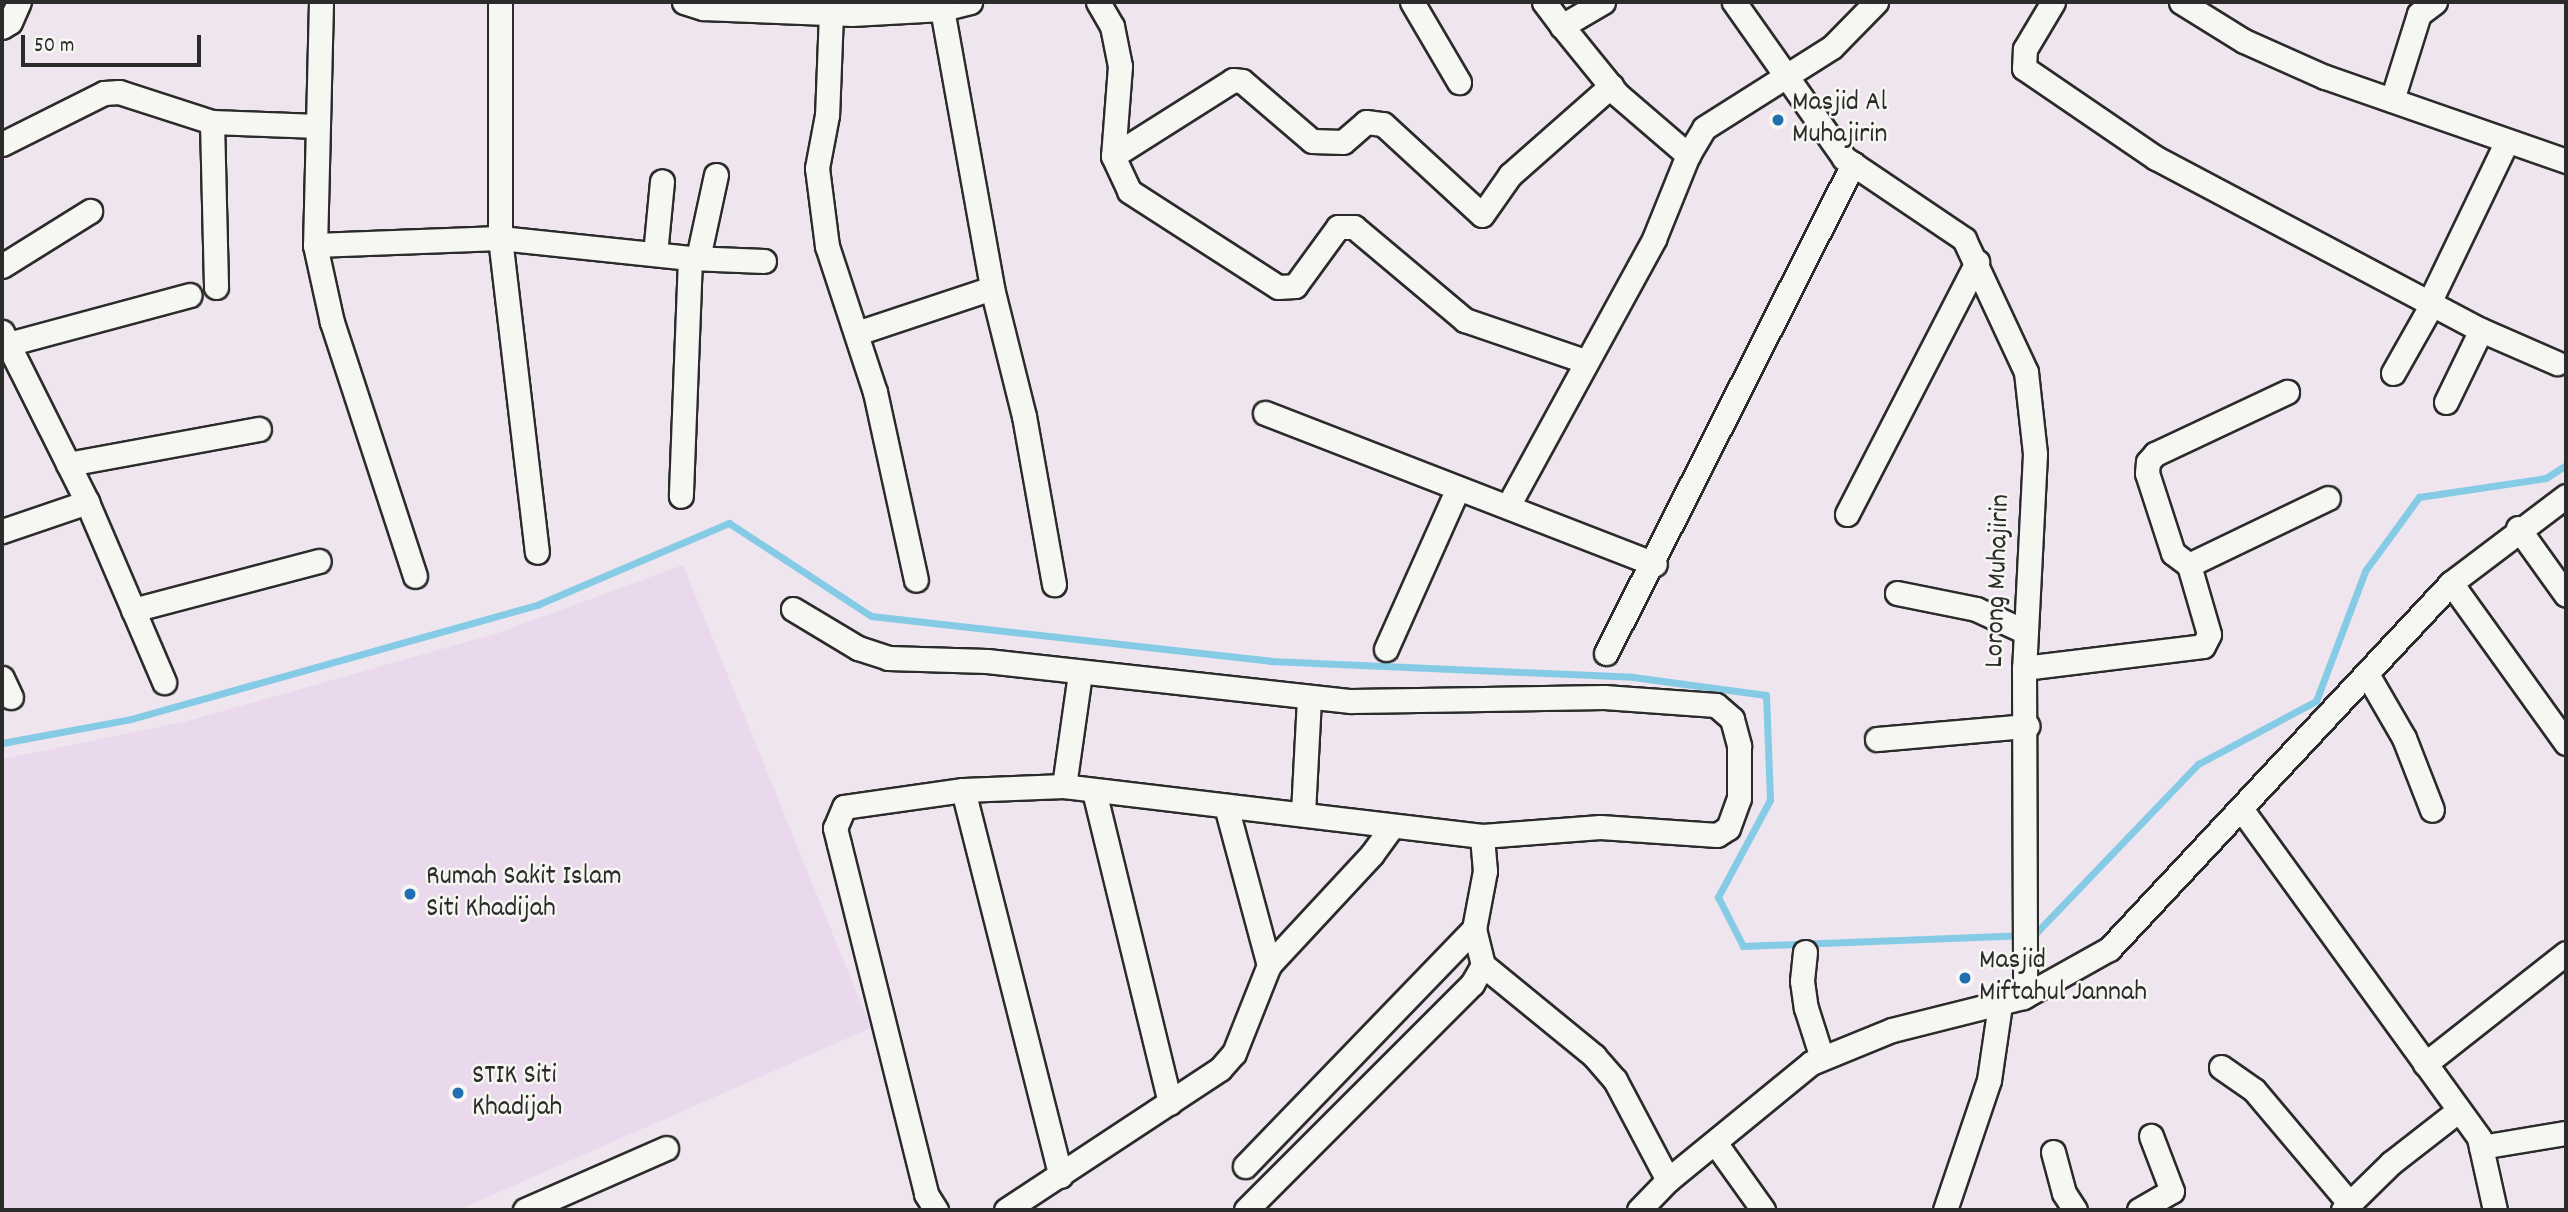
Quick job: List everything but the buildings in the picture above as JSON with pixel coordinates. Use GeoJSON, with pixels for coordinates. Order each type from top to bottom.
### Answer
{"type":"FeatureCollection","features":[{"type":"Feature","properties":{"kind":"street"},"geometry":{"type":"LineString","coordinates":[[2,27],[10,22],[19,2]]}},
{"type":"Feature","properties":{"kind":"street"},"geometry":{"type":"LineString","coordinates":[[321,2],[315,245],[332,322],[415,576]]}},
{"type":"Feature","properties":{"kind":"street"},"geometry":{"type":"LineString","coordinates":[[500,2],[500,238],[537,552]]}},
{"type":"Feature","properties":{"kind":"street"},"geometry":{"type":"LineString","coordinates":[[696,4],[844,10],[942,9],[970,2]]}},
{"type":"Feature","properties":{"kind":"street"},"geometry":{"type":"LineString","coordinates":[[1098,2],[1112,26],[1120,65],[1113,156],[1129,191],[1278,287],[1295,286],[1338,227],[1354,227],[1465,320],[1585,360]]}},
{"type":"Feature","properties":{"kind":"street"},"geometry":{"type":"LineString","coordinates":[[1412,2],[1459,82]]}},
{"type":"Feature","properties":{"kind":"street"},"geometry":{"type":"LineString","coordinates":[[1544,2],[1611,86],[1688,155]]}},
{"type":"Feature","properties":{"kind":"street"},"geometry":{"type":"LineString","coordinates":[[1562,26],[1603,2]]}},
{"type":"Feature","properties":{"kind":"street","name":"Lorong Muhajirin"},"geometry":{"type":"LineString","coordinates":[[1734,2],[1783,76],[1843,158],[1964,239],[2026,372],[2035,454],[2024,668],[2027,961],[2025,996]]}},
{"type":"Feature","properties":{"kind":"street"},"geometry":{"type":"LineString","coordinates":[[1508,506],[1585,360],[1654,239],[1688,155],[1717,116],[1832,47],[1876,2]]}},
{"type":"Feature","properties":{"kind":"street"},"geometry":{"type":"LineString","coordinates":[[2053,2],[2025,49],[2024,68],[2156,158],[2430,304],[2557,363]]}},
{"type":"Feature","properties":{"kind":"street"},"geometry":{"type":"LineString","coordinates":[[2392,100],[2418,14],[2435,2]]}},
{"type":"Feature","properties":{"kind":"street"},"geometry":{"type":"LineString","coordinates":[[2190,5],[2244,41],[2506,143],[2566,161]]}},
{"type":"Feature","properties":{"kind":"street"},"geometry":{"type":"LineString","coordinates":[[942,9],[992,288],[1024,416],[1054,584]]}},
{"type":"Feature","properties":{"kind":"street"},"geometry":{"type":"LineString","coordinates":[[844,10],[817,168],[827,246],[876,392],[916,580]]}},
{"type":"Feature","properties":{"kind":"street"},"geometry":{"type":"LineString","coordinates":[[1113,156],[1233,80],[1242,81],[1312,141],[1343,142],[1366,122],[1383,124],[1482,215],[1510,175],[1611,86]]}},
{"type":"Feature","properties":{"kind":"street"},"geometry":{"type":"LineString","coordinates":[[2,144],[104,93],[119,92],[212,122],[318,126]]}},
{"type":"Feature","properties":{"kind":"street"},"geometry":{"type":"LineString","coordinates":[[212,122],[216,288]]}},
{"type":"Feature","properties":{"kind":"street"},"geometry":{"type":"LineString","coordinates":[[2393,373],[2430,304],[2506,143]]}},
{"type":"Feature","properties":{"kind":"street"},"geometry":{"type":"LineString","coordinates":[[1606,653],[1655,564],[1853,164]]}},
{"type":"Feature","properties":{"kind":"street"},"geometry":{"type":"LineString","coordinates":[[681,496],[694,258],[716,174]]}},
{"type":"Feature","properties":{"kind":"street"},"geometry":{"type":"LineString","coordinates":[[655,254],[662,181]]}},
{"type":"Feature","properties":{"kind":"street"},"geometry":{"type":"LineString","coordinates":[[2,265],[90,211]]}},
{"type":"Feature","properties":{"kind":"street"},"geometry":{"type":"LineString","coordinates":[[315,245],[500,238],[694,258],[764,261]]}},
{"type":"Feature","properties":{"kind":"street"},"geometry":{"type":"LineString","coordinates":[[1847,514],[1977,262]]}},
{"type":"Feature","properties":{"kind":"street"},"geometry":{"type":"LineString","coordinates":[[857,333],[992,288]]}},
{"type":"Feature","properties":{"kind":"street"},"geometry":{"type":"LineString","coordinates":[[164,682],[87,502],[7,350],[188,295]]}},
{"type":"Feature","properties":{"kind":"street"},"geometry":{"type":"LineString","coordinates":[[2446,402],[2482,330]]}},
{"type":"Feature","properties":{"kind":"street"},"geometry":{"type":"LineString","coordinates":[[2024,668],[2207,643],[2209,634],[2189,565],[2173,553],[2147,473],[2148,462],[2155,454],[2287,391]]}},
{"type":"Feature","properties":{"kind":"street"},"geometry":{"type":"LineString","coordinates":[[1265,413],[1655,564]]}},
{"type":"Feature","properties":{"kind":"street"},"geometry":{"type":"LineString","coordinates":[[68,464],[259,429]]}},
{"type":"Feature","properties":{"kind":"street"},"geometry":{"type":"LineString","coordinates":[[1386,649],[1458,488]]}},
{"type":"Feature","properties":{"kind":"street"},"geometry":{"type":"LineString","coordinates":[[1639,1210],[1668,1180],[1716,1144],[1811,1063],[1892,1030],[2000,1005],[2025,996],[2109,949],[2242,810],[2451,583],[2518,528],[2566,496]]}},
{"type":"Feature","properties":{"kind":"street"},"geometry":{"type":"LineString","coordinates":[[2189,565],[2328,498]]}},
{"type":"Feature","properties":{"kind":"street"},"geometry":{"type":"LineString","coordinates":[[2,531],[87,502]]}},
{"type":"Feature","properties":{"kind":"street"},"geometry":{"type":"LineString","coordinates":[[2518,528],[2566,595]]}},
{"type":"Feature","properties":{"kind":"street"},"geometry":{"type":"LineString","coordinates":[[133,610],[319,561]]}},
{"type":"Feature","properties":{"kind":"street"},"geometry":{"type":"LineString","coordinates":[[2451,583],[2566,743]]}},
{"type":"Feature","properties":{"kind":"street"},"geometry":{"type":"LineString","coordinates":[[1897,593],[1976,609],[2026,632]]}},
{"type":"Feature","properties":{"kind":"street"},"geometry":{"type":"LineString","coordinates":[[793,609],[858,648],[888,658],[987,661],[1080,674],[1351,701],[1604,697],[1716,705],[1731,719],[1739,746],[1739,798],[1728,828],[1717,835],[1600,827],[1482,836],[1064,786],[963,790],[844,807],[835,828],[926,1194],[936,1210]]}},
{"type":"Feature","properties":{"kind":"street"},"geometry":{"type":"LineString","coordinates":[[1064,786],[1080,674]]}},
{"type":"Feature","properties":{"kind":"street"},"geometry":{"type":"LineString","coordinates":[[2367,674],[2404,738],[2432,810]]}},
{"type":"Feature","properties":{"kind":"street"},"geometry":{"type":"LineString","coordinates":[[1303,813],[1309,697]]}},
{"type":"Feature","properties":{"kind":"street"},"geometry":{"type":"LineString","coordinates":[[1877,739],[2026,726]]}},
{"type":"Feature","properties":{"kind":"street"},"geometry":{"type":"LineString","coordinates":[[963,790],[1061,1176]]}},
{"type":"Feature","properties":{"kind":"street"},"geometry":{"type":"LineString","coordinates":[[1094,791],[1170,1103]]}},
{"type":"Feature","properties":{"kind":"street"},"geometry":{"type":"LineString","coordinates":[[1226,806],[1269,965]]}},
{"type":"Feature","properties":{"kind":"street"},"geometry":{"type":"LineString","coordinates":[[2242,810],[2459,1110],[2481,1147],[2495,1210]]}},
{"type":"Feature","properties":{"kind":"street"},"geometry":{"type":"LineString","coordinates":[[1006,1210],[1220,1069],[1234,1053],[1269,965],[1372,854],[1392,826]]}},
{"type":"Feature","properties":{"kind":"street"},"geometry":{"type":"LineString","coordinates":[[1482,836],[1485,872],[1474,929],[1483,965],[1608,1072],[1668,1180]]}},
{"type":"Feature","properties":{"kind":"street"},"geometry":{"type":"LineString","coordinates":[[1245,1166],[1474,929]]}},
{"type":"Feature","properties":{"kind":"street"},"geometry":{"type":"LineString","coordinates":[[1805,952],[1802,981],[1806,1008],[1822,1058]]}},
{"type":"Feature","properties":{"kind":"street"},"geometry":{"type":"LineString","coordinates":[[2425,1064],[2566,953]]}},
{"type":"Feature","properties":{"kind":"street"},"geometry":{"type":"LineString","coordinates":[[1246,1210],[1472,984],[1483,965]]}},
{"type":"Feature","properties":{"kind":"street"},"geometry":{"type":"LineString","coordinates":[[1945,1210],[1989,1080],[2000,1005]]}},
{"type":"Feature","properties":{"kind":"street"},"geometry":{"type":"LineString","coordinates":[[2221,1067],[2254,1090],[2346,1207],[2459,1110]]}},
{"type":"Feature","properties":{"kind":"street"},"geometry":{"type":"LineString","coordinates":[[1314,1096],[1335,1121]]}},
{"type":"Feature","properties":{"kind":"street"},"geometry":{"type":"LineString","coordinates":[[2481,1147],[2566,1133]]}},
{"type":"Feature","properties":{"kind":"street"},"geometry":{"type":"LineString","coordinates":[[2140,1210],[2169,1195],[2173,1186],[2151,1136]]}},
{"type":"Feature","properties":{"kind":"street"},"geometry":{"type":"LineString","coordinates":[[1716,1144],[1763,1210]]}},
{"type":"Feature","properties":{"kind":"street"},"geometry":{"type":"LineString","coordinates":[[525,1210],[666,1148]]}},
{"type":"Feature","properties":{"kind":"street"},"geometry":{"type":"LineString","coordinates":[[2053,1152],[2064,1193],[2075,1210]]}},
{"type":"Feature","properties":{"kind":"shaded area","name":"Rumah Sakit Islam Siti Khadijah"},"geometry":{"type":"Polygon","coordinates":[[[683,565],[871,1028],[458,1210],[2,1210],[2,759],[184,722],[498,633],[683,565]]]}},
{"type":"Feature","properties":{"kind":"waterway"},"geometry":{"type":"LineString","coordinates":[[2,743],[131,719],[539,604],[729,523],[871,616],[1270,661],[1633,677],[1766,695],[1770,800],[1718,897],[1743,946],[2034,935],[2198,764],[2316,701],[2365,571],[2419,497],[2546,478],[2566,465]]}},
{"type":"Feature","properties":{"kind":"place","name":"Masjid Al Muhajirin"},"geometry":{"type":"Point","coordinates":[1778,120]}},
{"type":"Feature","properties":{"kind":"place","name":"Rumah Sakit Islam Siti Khadijah"},"geometry":{"type":"Point","coordinates":[410,894]}},
{"type":"Feature","properties":{"kind":"place","name":"Masjid Miftahul Jannah"},"geometry":{"type":"Point","coordinates":[1965,978]}},
{"type":"Feature","properties":{"kind":"place","name":"STIK Siti Khadijah"},"geometry":{"type":"Point","coordinates":[458,1093]}}]}
